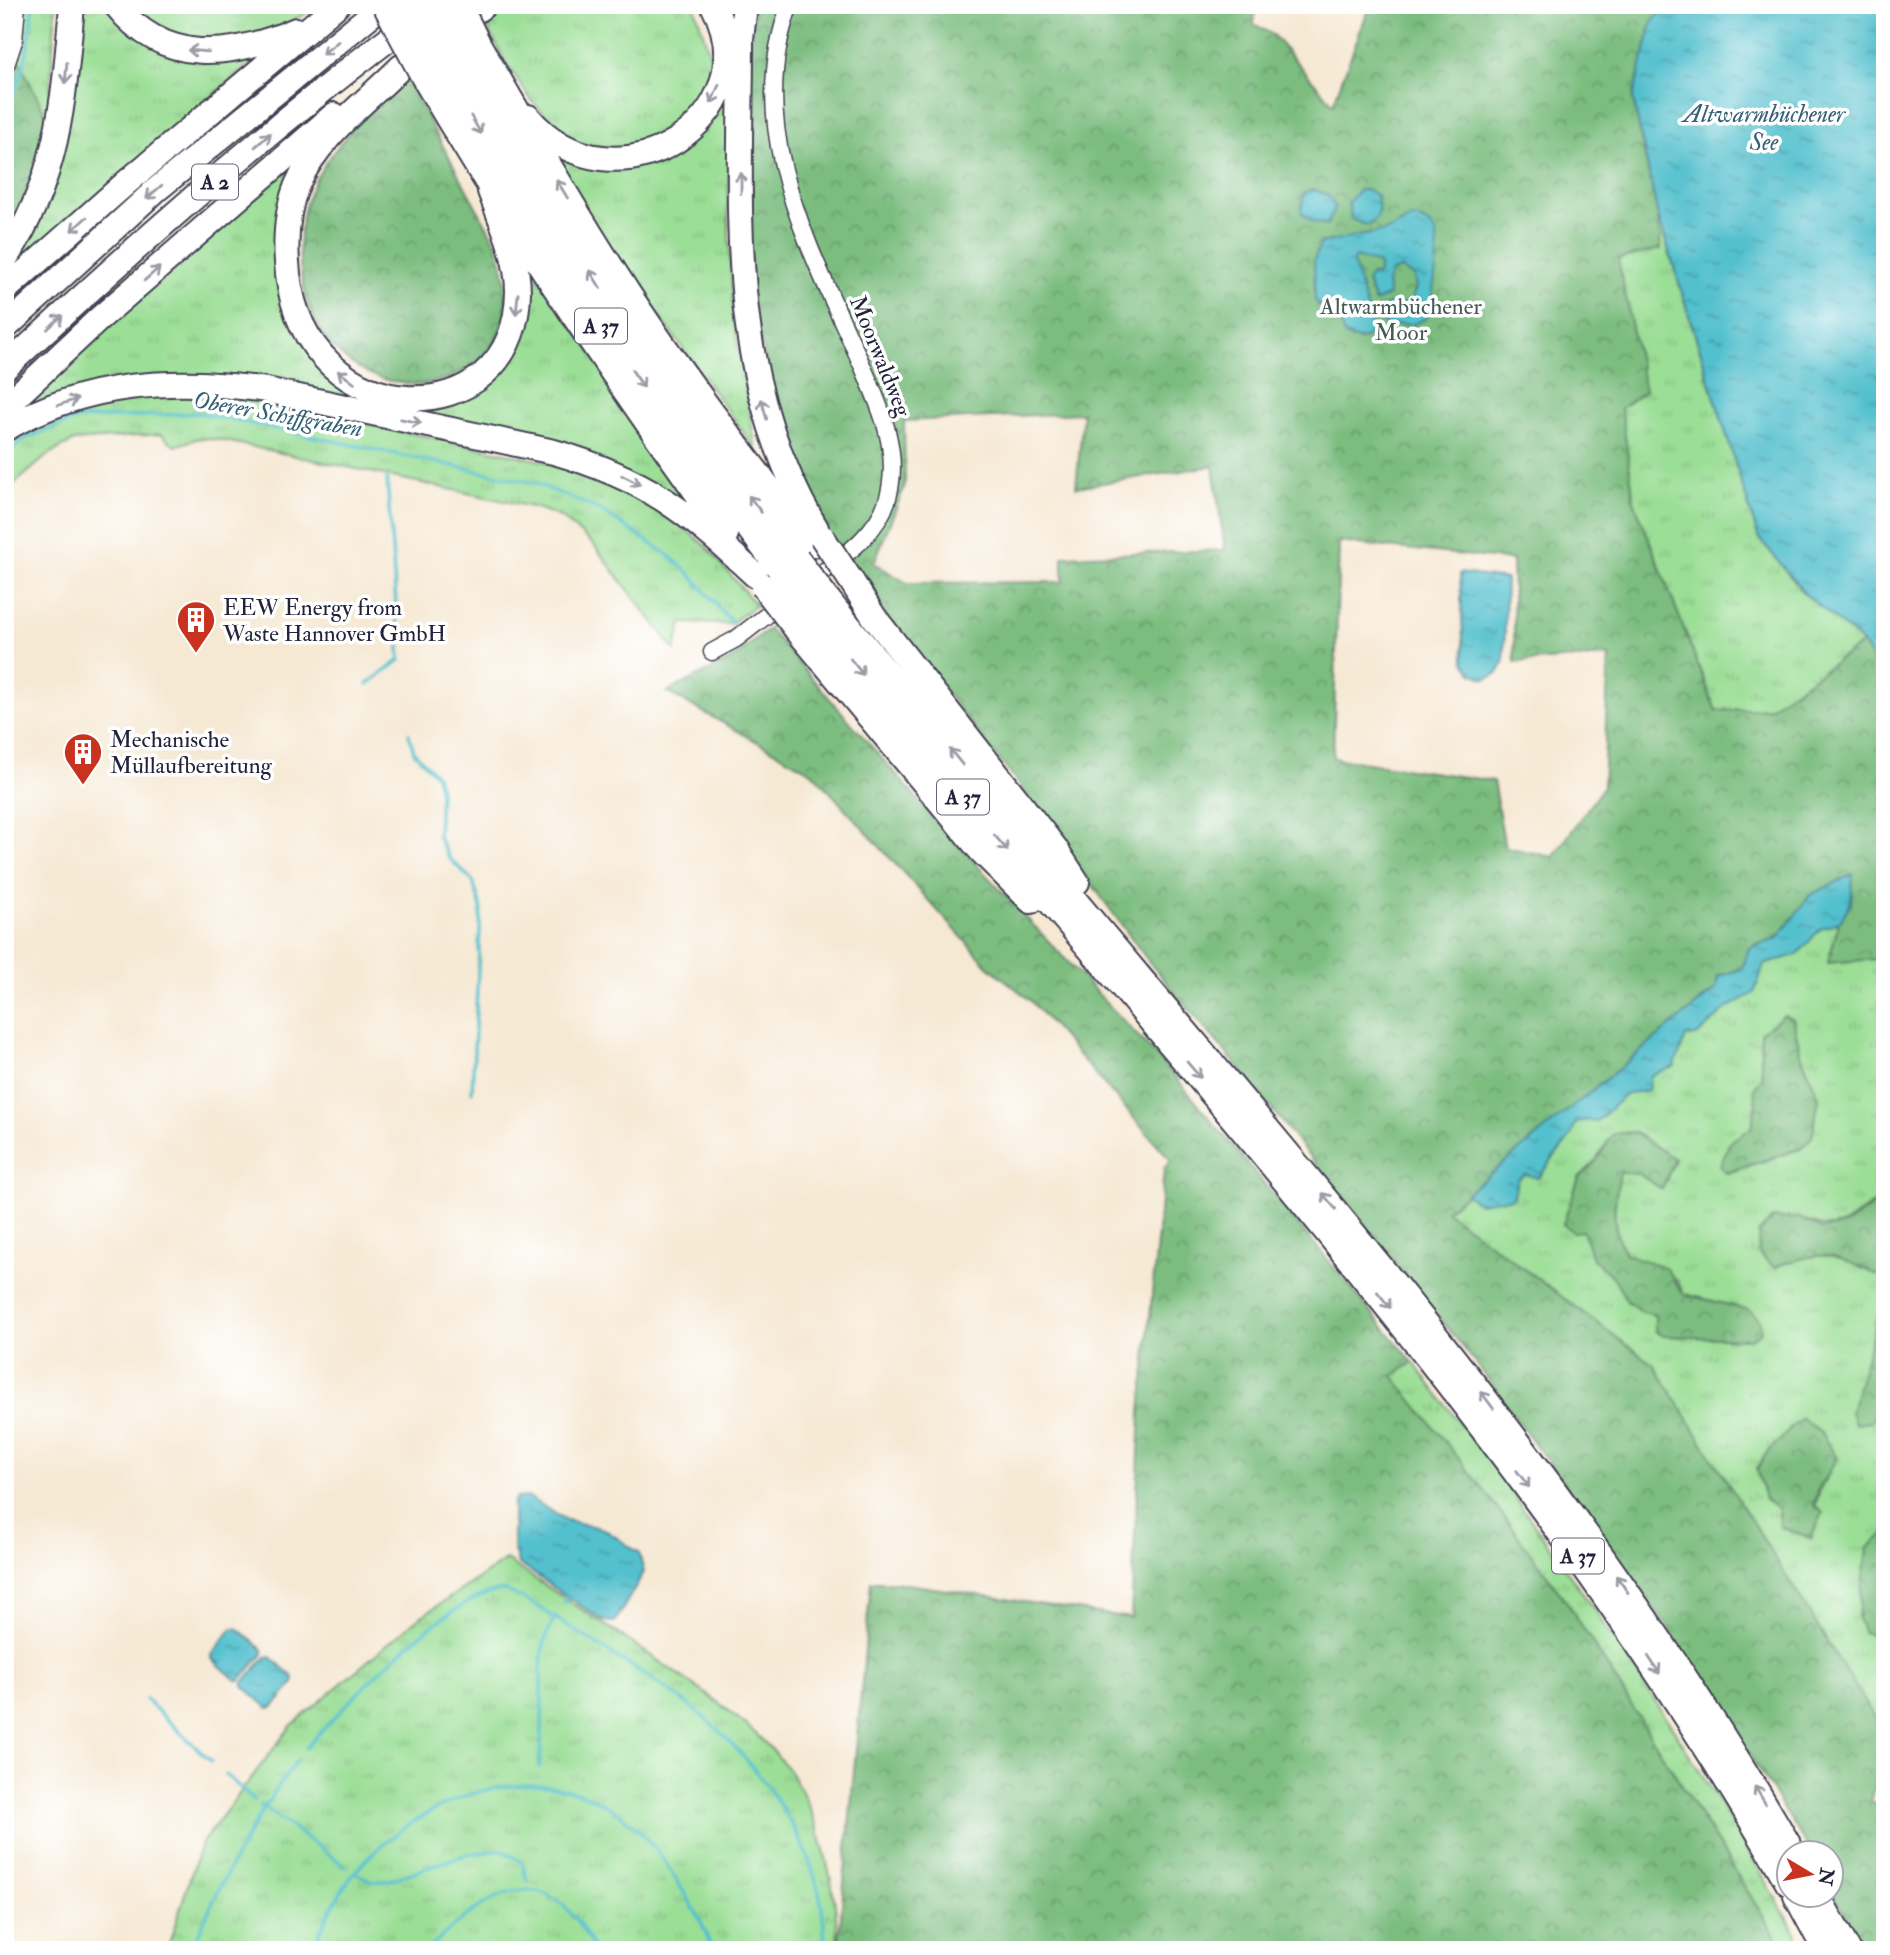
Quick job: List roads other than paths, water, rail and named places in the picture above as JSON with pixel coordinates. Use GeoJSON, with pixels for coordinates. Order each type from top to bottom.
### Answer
{"type":"FeatureCollection","features":[{"type":"Feature","properties":{"kind":"highway"},"geometry":{"type":"LineString","coordinates":[[5,259],[23,232],[44,187],[58,139],[72,5]]}},
{"type":"Feature","properties":{"kind":"highway"},"geometry":{"type":"LineString","coordinates":[[116,5],[145,34],[165,44],[190,51],[215,52],[265,42],[296,30],[335,5]]}},
{"type":"Feature","properties":{"kind":"highway"},"geometry":{"type":"LineString","coordinates":[[5,290],[335,5]]}},
{"type":"Feature","properties":{"kind":"highway"},"geometry":{"type":"LineString","coordinates":[[384,5],[451,62],[492,68],[534,125],[558,145],[604,159],[646,155],[668,147],[701,120],[715,98],[722,76],[723,33],[713,5]]}},
{"type":"Feature","properties":{"kind":"highway","name":"A 2"},"geometry":{"type":"LineString","coordinates":[[5,328],[156,190],[384,5]]}},
{"type":"Feature","properties":{"kind":"highway","name":"A 37"},"geometry":{"type":"LineString","coordinates":[[410,5],[520,161],[614,308],[789,562]]}},
{"type":"Feature","properties":{"kind":"highway","name":"A 2"},"geometry":{"type":"LineString","coordinates":[[5,369],[80,298],[272,133],[433,5]]}},
{"type":"Feature","properties":{"kind":"highway","name":"A 37"},"geometry":{"type":"LineString","coordinates":[[433,5],[451,62]]}},
{"type":"Feature","properties":{"kind":"highway"},"geometry":{"type":"LineString","coordinates":[[745,5],[741,39],[743,299],[751,357],[765,415],[784,465],[789,562]]}},
{"type":"Feature","properties":{"kind":"highway"},"geometry":{"type":"LineString","coordinates":[[401,67],[333,133],[310,161],[296,187],[288,219],[286,254],[290,290],[299,316],[321,354],[341,374],[360,387],[378,394],[415,399],[453,391],[489,367],[504,347],[515,320],[518,292],[510,247],[451,62],[474,7]]}},
{"type":"Feature","properties":{"kind":"highway"},"geometry":{"type":"LineString","coordinates":[[5,407],[100,318],[322,125],[401,67],[474,7]]}},
{"type":"Feature","properties":{"kind":"highway"},"geometry":{"type":"LineString","coordinates":[[492,68],[535,146],[631,297],[717,421],[789,562],[827,602]]}},
{"type":"Feature","properties":{"kind":"highway"},"geometry":{"type":"LineString","coordinates":[[490,191],[669,458],[789,562],[827,602],[874,617],[1055,848],[1126,959]]}},
{"type":"Feature","properties":{"kind":"highway"},"geometry":{"type":"LineString","coordinates":[[5,429],[52,407],[112,388],[144,384],[219,383],[266,390],[554,452],[592,463],[637,483],[686,513],[789,562]]}},
{"type":"Feature","properties":{"kind":"highway","name":"A 37"},"geometry":{"type":"LineString","coordinates":[[827,602],[1372,1253],[1550,1482],[1671,1654],[1786,1840]]}},
{"type":"Feature","properties":{"kind":"highway","name":"A 37"},"geometry":{"type":"LineString","coordinates":[[827,602],[981,851],[1149,1018],[1350,1257],[1534,1493],[1656,1667],[1774,1860]]}},
{"type":"Feature","properties":{"kind":"highway"},"geometry":{"type":"LineString","coordinates":[[1804,1910],[1825,1950]]}},
{"type":"Feature","properties":{"kind":"highway"},"geometry":{"type":"LineString","coordinates":[[1826,1910],[1848,1950]]}},
{"type":"Feature","properties":{"kind":"street"},"geometry":{"type":"LineString","coordinates":[[5,68],[14,41],[17,5]]}},
{"type":"Feature","properties":{"kind":"street","name":"Moorwaldweg"},"geometry":{"type":"LineString","coordinates":[[712,652],[765,617],[861,540],[879,517],[887,500],[892,466],[885,422],[800,221],[780,159],[773,110],[774,75],[778,46],[790,5]]}},
{"type":"Feature","properties":{"kind":"water","name":"Altwarmbüchener See"},"geometry":{"type":"Polygon","coordinates":[[[1667,5],[1885,5],[1885,683],[1863,643],[1804,593],[1758,536],[1658,216],[1633,98],[1652,22],[1667,5]]]}},
{"type":"Feature","properties":{"kind":"water"},"geometry":{"type":"Polygon","coordinates":[[[1313,189],[1328,195],[1335,206],[1327,225],[1311,221],[1301,212],[1304,194],[1313,189]]]}},
{"type":"Feature","properties":{"kind":"water"},"geometry":{"type":"Polygon","coordinates":[[[1360,190],[1368,190],[1376,195],[1379,209],[1375,220],[1367,225],[1351,219],[1348,202],[1360,190]]]}},
{"type":"Feature","properties":{"kind":"water"},"geometry":{"type":"Polygon","coordinates":[[[1411,218],[1426,222],[1436,236],[1435,277],[1427,318],[1414,324],[1386,325],[1377,317],[1376,309],[1392,303],[1400,306],[1411,300],[1416,288],[1414,276],[1401,269],[1391,272],[1387,283],[1389,295],[1375,302],[1367,282],[1371,275],[1375,276],[1379,271],[1379,264],[1355,257],[1353,262],[1373,328],[1368,337],[1358,340],[1344,335],[1340,323],[1315,301],[1314,260],[1321,243],[1390,230],[1411,218]]]}},
{"type":"Feature","properties":{"kind":"water"},"geometry":{"type":"Polygon","coordinates":[[[1460,573],[1506,579],[1504,663],[1498,673],[1486,679],[1472,673],[1464,661],[1460,573]]]}},
{"type":"Feature","properties":{"kind":"water"},"geometry":{"type":"Polygon","coordinates":[[[1853,874],[1851,903],[1839,922],[1821,928],[1798,954],[1764,965],[1754,993],[1726,1009],[1698,1035],[1686,1037],[1674,1067],[1651,1075],[1648,1091],[1627,1093],[1597,1122],[1585,1120],[1575,1124],[1571,1136],[1538,1178],[1525,1174],[1518,1179],[1513,1198],[1478,1203],[1466,1194],[1716,989],[1718,976],[1742,969],[1749,948],[1777,939],[1810,895],[1853,874]]]}},
{"type":"Feature","properties":{"kind":"water"},"geometry":{"type":"Polygon","coordinates":[[[528,1497],[566,1520],[604,1529],[639,1553],[644,1572],[615,1622],[604,1621],[518,1563],[513,1547],[513,1502],[516,1498],[528,1497]]]}},
{"type":"Feature","properties":{"kind":"water"},"geometry":{"type":"Polygon","coordinates":[[[232,1628],[237,1628],[263,1650],[263,1654],[240,1680],[236,1680],[212,1659],[212,1655],[232,1628]]]}},
{"type":"Feature","properties":{"kind":"water"},"geometry":{"type":"Polygon","coordinates":[[[270,1656],[293,1677],[294,1683],[273,1707],[268,1708],[244,1687],[243,1683],[266,1657],[270,1656]]]}},
{"type":"Feature","properties":{"kind":"waterway","name":"Oberer Schiffgraben"},"geometry":{"type":"LineString","coordinates":[[5,109],[18,83],[25,59],[33,5]]}},
{"type":"Feature","properties":{"kind":"waterway","name":"Oberer Schiffgraben"},"geometry":{"type":"LineString","coordinates":[[5,454],[27,438],[77,419],[199,413],[535,483],[598,509],[667,554],[689,573],[733,624]]}},
{"type":"Feature","properties":{"kind":"waterway","name":"Oberer Schiffgraben"},"geometry":{"type":"LineString","coordinates":[[368,684],[400,660],[387,479]]}},
{"type":"Feature","properties":{"kind":"waterway","name":"Oberer Schiffgraben"},"geometry":{"type":"LineString","coordinates":[[409,734],[414,752],[436,775],[440,791],[438,837],[450,859],[473,881],[481,908],[472,1092]]}},
{"type":"Feature","properties":{"kind":"waterway"},"geometry":{"type":"LineString","coordinates":[[306,1748],[371,1680],[426,1631],[480,1596],[504,1590],[528,1601],[670,1691],[694,1709],[744,1757],[767,1785],[803,1848],[816,1881],[823,1915],[824,1950]]}},
{"type":"Feature","properties":{"kind":"waterway"},"geometry":{"type":"LineString","coordinates":[[564,1603],[567,1598]]}},
{"type":"Feature","properties":{"kind":"waterway"},"geometry":{"type":"LineString","coordinates":[[539,1767],[543,1649],[556,1616]]}},
{"type":"Feature","properties":{"kind":"waterway"},"geometry":{"type":"LineString","coordinates":[[146,1700],[211,1761]]}},
{"type":"Feature","properties":{"kind":"waterway"},"geometry":{"type":"LineString","coordinates":[[194,1945],[239,1850],[296,1761]]}},
{"type":"Feature","properties":{"kind":"waterway"},"geometry":{"type":"LineString","coordinates":[[226,1775],[254,1800]]}},
{"type":"Feature","properties":{"kind":"waterway"},"geometry":{"type":"LineString","coordinates":[[312,1950],[328,1915],[348,1882],[363,1863],[399,1832],[439,1807],[480,1792],[522,1785],[563,1789],[602,1804],[638,1830],[670,1870],[688,1899],[704,1928],[711,1950]]}},
{"type":"Feature","properties":{"kind":"waterway"},"geometry":{"type":"LineString","coordinates":[[261,1805],[345,1866]]}},
{"type":"Feature","properties":{"kind":"waterway"},"geometry":{"type":"LineString","coordinates":[[355,1873],[373,1881],[387,1881],[468,1854],[502,1850],[522,1862],[527,1880]]}},
{"type":"Feature","properties":{"kind":"waterway"},"geometry":{"type":"LineString","coordinates":[[427,1950],[472,1912],[515,1891],[536,1891],[556,1900],[576,1919],[594,1950]]}},
{"type":"Feature","properties":{"kind":"place","name":"EEW Energy from Waste Hannover GmbH"},"geometry":{"type":"Point","coordinates":[196,654]}},
{"type":"Feature","properties":{"kind":"place","name":"Mechanische Müllaufbereitung"},"geometry":{"type":"Point","coordinates":[83,786]}},
{"type":"Feature","properties":{"kind":"park label","name":"Altwarmbüchener Moor"},"geometry":{"type":"Point","coordinates":[1401,319]}}]}
